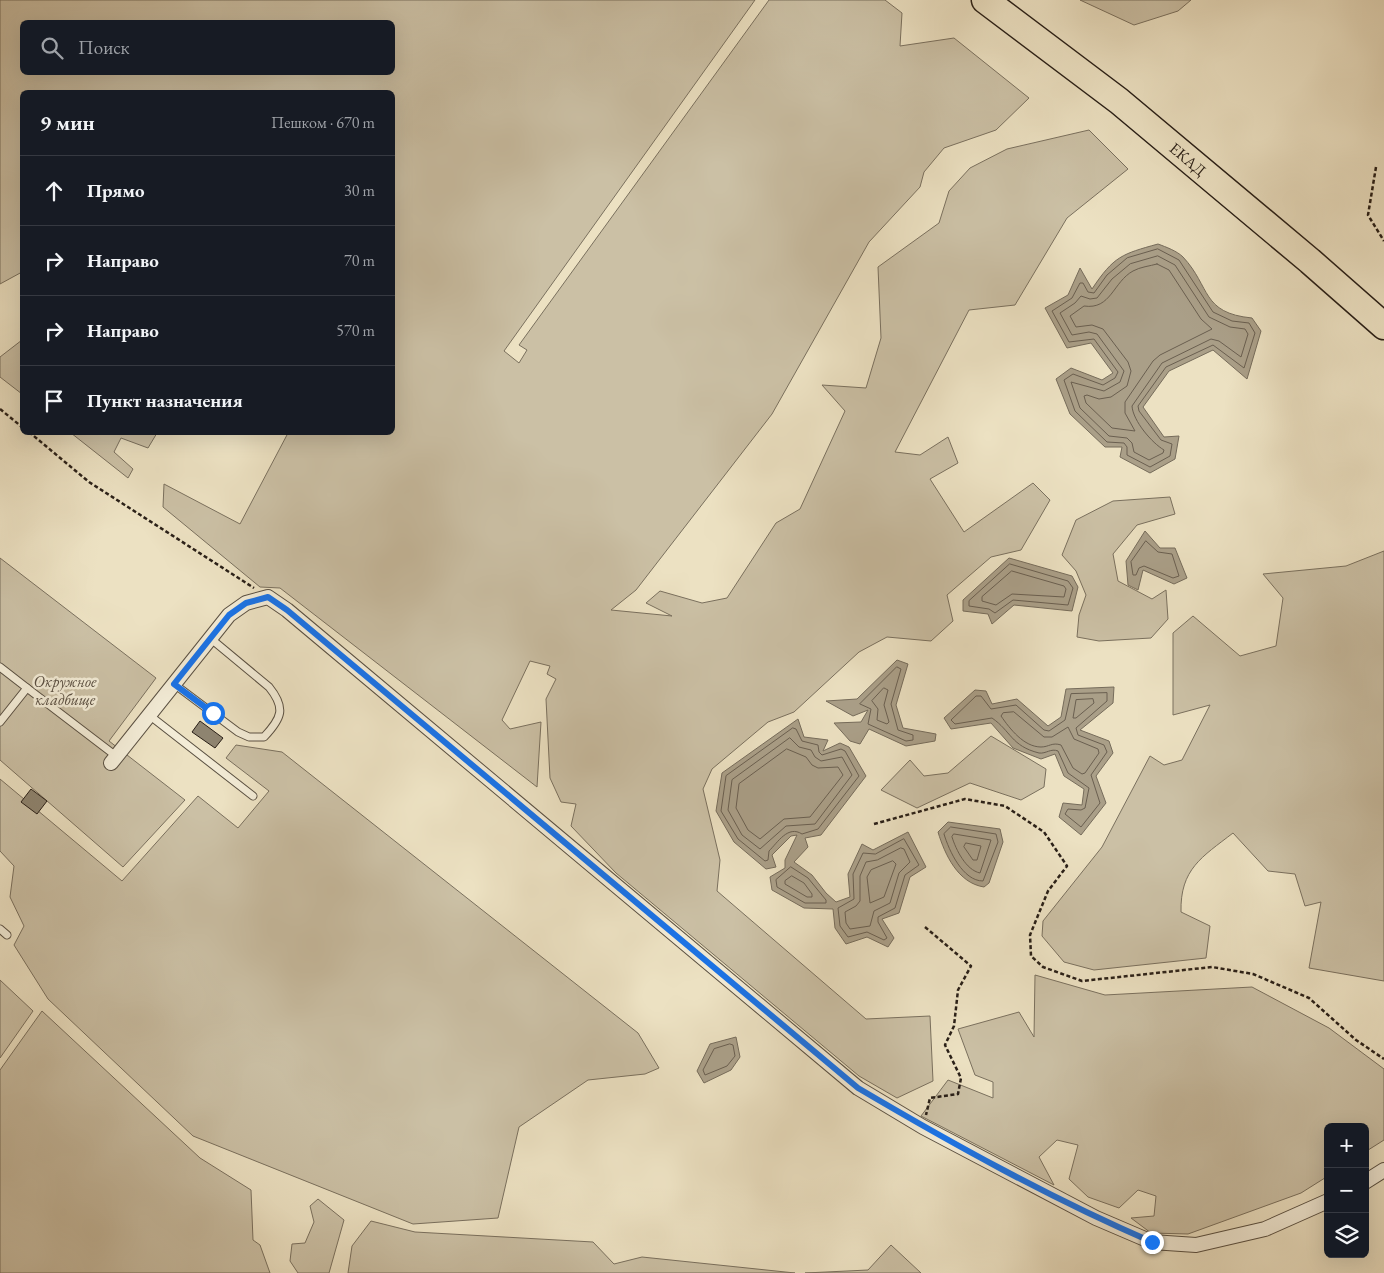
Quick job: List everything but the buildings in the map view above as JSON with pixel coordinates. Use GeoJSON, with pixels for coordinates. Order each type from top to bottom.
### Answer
{"type":"FeatureCollection","features":[{"type":"Feature","properties":{"kind":"highway","name":"ЕКАД"},"geometry":{"type":"LineString","coordinates":[[985,0],[1119,101],[1310,261],[1384,326]]}},
{"type":"Feature","properties":{"kind":"street"},"geometry":{"type":"LineString","coordinates":[[113,760],[229,615],[246,603],[268,597],[287,610],[858,1088],[923,1127],[1096,1218],[1152,1242],[1196,1245],[1265,1229],[1324,1203]]}},
{"type":"Feature","properties":{"kind":"street"},"geometry":{"type":"LineString","coordinates":[[1369,1179],[1384,1170]]}},
{"type":"Feature","properties":{"kind":"lane"},"geometry":{"type":"LineString","coordinates":[[174,684],[238,732],[249,737],[264,737],[275,725],[281,709],[277,696],[269,687],[210,638]]}},
{"type":"Feature","properties":{"kind":"lane"},"geometry":{"type":"LineString","coordinates":[[0,667],[113,760]]}},
{"type":"Feature","properties":{"kind":"lane"},"geometry":{"type":"LineString","coordinates":[[0,722],[27,688]]}},
{"type":"Feature","properties":{"kind":"lane"},"geometry":{"type":"LineString","coordinates":[[149,715],[253,796]]}},
{"type":"Feature","properties":{"kind":"lane"},"geometry":{"type":"LineString","coordinates":[[0,929],[7,935]]}},
{"type":"Feature","properties":{"kind":"path"},"geometry":{"type":"LineString","coordinates":[[1376,167],[1368,215],[1384,241]]}},
{"type":"Feature","properties":{"kind":"path"},"geometry":{"type":"LineString","coordinates":[[0,408],[20,425]]}},
{"type":"Feature","properties":{"kind":"path"},"geometry":{"type":"LineString","coordinates":[[33,435],[89,482],[268,597]]}},
{"type":"Feature","properties":{"kind":"path"},"geometry":{"type":"LineString","coordinates":[[874,824],[964,799],[1005,806],[1044,832],[1067,866],[1048,891],[1030,935],[1031,956],[1043,967],[1082,981],[1212,967],[1253,974],[1310,998],[1356,1040],[1384,1059]]}},
{"type":"Feature","properties":{"kind":"path"},"geometry":{"type":"LineString","coordinates":[[923,1127],[930,1098],[958,1094],[961,1078],[945,1046],[954,1026],[958,990],[971,966],[925,927]]}},
{"type":"Feature","properties":{"kind":"green space"},"geometry":{"type":"Polygon","coordinates":[[[0,0],[755,0],[504,351],[519,363],[527,350],[519,345],[769,0],[885,0],[902,13],[900,46],[954,38],[1029,98],[996,130],[944,148],[924,172],[920,187],[869,242],[772,414],[636,590],[611,610],[672,616],[646,603],[660,591],[702,603],[727,598],[776,523],[800,509],[845,411],[822,385],[866,388],[881,338],[878,267],[939,223],[949,191],[970,168],[1007,149],[1089,130],[1128,169],[1067,218],[1015,305],[969,310],[895,452],[920,455],[948,437],[958,463],[930,479],[964,532],[1033,483],[1050,500],[1021,550],[991,557],[947,595],[953,621],[931,641],[887,637],[859,652],[794,712],[768,722],[712,769],[703,789],[720,860],[717,891],[866,1019],[930,1016],[933,1081],[897,1098],[859,1076],[616,873],[571,826],[576,804],[561,802],[550,778],[546,699],[556,679],[547,674],[550,666],[530,661],[502,720],[510,729],[541,722],[537,787],[280,588],[260,587],[163,507],[164,484],[240,524],[287,435],[395,435],[395,90],[20,90],[20,273],[0,284],[0,0]]]}},
{"type":"Feature","properties":{"kind":"green space"},"geometry":{"type":"Polygon","coordinates":[[[1080,0],[1191,0],[1178,11],[1134,25],[1080,0]]]}},
{"type":"Feature","properties":{"kind":"green space"},"geometry":{"type":"Polygon","coordinates":[[[20,342],[20,392],[0,377],[0,357],[20,342]]]}},
{"type":"Feature","properties":{"kind":"green space"},"geometry":{"type":"Polygon","coordinates":[[[74,435],[156,435],[148,448],[121,438],[114,452],[133,469],[128,478],[74,435]]]}},
{"type":"Feature","properties":{"kind":"green space"},"geometry":{"type":"Polygon","coordinates":[[[1170,497],[1175,514],[1137,525],[1113,554],[1118,581],[1152,599],[1166,590],[1168,619],[1151,638],[1099,641],[1077,637],[1079,615],[1086,595],[1076,571],[1062,555],[1076,520],[1113,501],[1170,497]]]}},
{"type":"Feature","properties":{"kind":"green space"},"geometry":{"type":"Polygon","coordinates":[[[1384,551],[1384,981],[1309,968],[1321,902],[1305,906],[1295,874],[1268,871],[1233,833],[1195,865],[1184,885],[1181,912],[1210,926],[1206,958],[1094,970],[1064,962],[1042,936],[1043,921],[1102,847],[1150,756],[1164,765],[1182,760],[1210,705],[1173,715],[1173,633],[1193,616],[1240,656],[1276,646],[1283,598],[1263,574],[1346,566],[1384,551]]]}},
{"type":"Feature","properties":{"kind":"green space","name":"Окружное кладбище"},"geometry":{"type":"Polygon","coordinates":[[[0,558],[156,678],[109,741],[185,800],[123,867],[0,760],[0,558]]]}},
{"type":"Feature","properties":{"kind":"green space"},"geometry":{"type":"Polygon","coordinates":[[[991,736],[1046,769],[1044,787],[1021,800],[970,783],[917,808],[881,790],[910,760],[924,776],[948,773],[991,736]]]}},
{"type":"Feature","properties":{"kind":"green space"},"geometry":{"type":"Polygon","coordinates":[[[236,745],[282,752],[638,1033],[659,1068],[645,1074],[588,1080],[519,1127],[498,1218],[413,1224],[193,1136],[48,999],[14,945],[24,926],[10,897],[14,866],[0,851],[0,779],[122,881],[198,796],[238,828],[269,791],[226,758],[236,745]]]}},
{"type":"Feature","properties":{"kind":"green space"},"geometry":{"type":"Polygon","coordinates":[[[1035,975],[1105,995],[1252,987],[1329,1028],[1384,1069],[1384,1140],[1369,1149],[1369,1123],[1324,1123],[1324,1179],[1301,1193],[1188,1234],[1151,1233],[1131,1218],[1154,1216],[1156,1196],[1138,1190],[1119,1208],[1088,1197],[1069,1179],[1078,1145],[1057,1140],[1039,1157],[1054,1185],[921,1116],[948,1080],[993,1098],[993,1082],[975,1075],[958,1029],[1019,1012],[1034,1037],[1035,975]]]}},
{"type":"Feature","properties":{"kind":"green space"},"geometry":{"type":"Polygon","coordinates":[[[0,980],[33,1011],[0,1058],[0,980]]]}},
{"type":"Feature","properties":{"kind":"green space"},"geometry":{"type":"Polygon","coordinates":[[[42,1011],[200,1158],[251,1190],[253,1240],[260,1245],[270,1273],[0,1273],[0,1070],[42,1011]]]}},
{"type":"Feature","properties":{"kind":"green space"},"geometry":{"type":"Polygon","coordinates":[[[318,1199],[344,1220],[329,1273],[298,1273],[290,1261],[292,1244],[305,1243],[314,1222],[310,1206],[318,1199]]]}},
{"type":"Feature","properties":{"kind":"green space"},"geometry":{"type":"Polygon","coordinates":[[[371,1221],[415,1232],[593,1242],[614,1264],[642,1257],[795,1273],[348,1273],[352,1246],[371,1221]]]}},
{"type":"Feature","properties":{"kind":"green space"},"geometry":{"type":"Polygon","coordinates":[[[891,1245],[921,1273],[805,1273],[868,1270],[891,1245]]]}},
{"type":"Feature","properties":{"kind":"water"},"geometry":{"type":"Polygon","coordinates":[[[1158,244],[1175,251],[1183,257],[1215,304],[1224,311],[1252,318],[1261,331],[1247,379],[1213,350],[1169,371],[1143,407],[1164,437],[1179,436],[1175,459],[1150,473],[1120,457],[1122,447],[1105,447],[1070,414],[1056,379],[1071,368],[1102,380],[1113,373],[1091,343],[1067,348],[1045,308],[1068,295],[1080,268],[1092,289],[1107,269],[1120,258],[1158,244]]]}},
{"type":"Feature","properties":{"kind":"water"},"geometry":{"type":"Polygon","coordinates":[[[1145,531],[1160,548],[1175,548],[1187,578],[1174,584],[1143,570],[1138,590],[1128,585],[1126,561],[1145,531]]]}},
{"type":"Feature","properties":{"kind":"water"},"geometry":{"type":"Polygon","coordinates":[[[1009,558],[1072,576],[1078,587],[1072,611],[1014,605],[992,624],[988,614],[963,611],[963,600],[1009,558]]]}},
{"type":"Feature","properties":{"kind":"water"},"geometry":{"type":"Polygon","coordinates":[[[897,660],[908,664],[896,705],[903,728],[936,734],[935,741],[906,746],[869,729],[860,744],[850,741],[834,723],[861,722],[868,710],[853,716],[826,701],[857,699],[897,660]]]}},
{"type":"Feature","properties":{"kind":"water"},"geometry":{"type":"Polygon","coordinates":[[[1114,687],[1113,703],[1080,730],[1109,741],[1113,753],[1096,776],[1106,803],[1081,835],[1059,817],[1063,803],[1082,805],[1084,789],[1064,776],[1055,754],[1041,759],[1013,748],[991,723],[951,729],[944,718],[975,690],[986,691],[992,704],[1017,699],[1048,726],[1061,717],[1066,689],[1114,687]]]}},
{"type":"Feature","properties":{"kind":"water"},"geometry":{"type":"Polygon","coordinates":[[[798,719],[804,737],[828,740],[823,751],[840,743],[849,747],[866,776],[821,835],[805,838],[808,847],[794,862],[812,875],[836,902],[850,897],[848,874],[862,844],[873,850],[908,832],[926,867],[910,877],[899,913],[882,919],[894,938],[888,947],[867,937],[846,944],[835,928],[833,909],[804,908],[772,890],[770,877],[785,868],[785,860],[797,835],[791,836],[772,855],[776,867],[766,869],[734,842],[716,811],[722,773],[798,719]]]}},
{"type":"Feature","properties":{"kind":"water"},"geometry":{"type":"Polygon","coordinates":[[[948,822],[1000,829],[1003,842],[989,883],[984,887],[967,880],[960,874],[944,850],[938,832],[948,822]]]}},
{"type":"Feature","properties":{"kind":"water"},"geometry":{"type":"Polygon","coordinates":[[[736,1037],[740,1057],[731,1070],[704,1083],[697,1071],[710,1044],[736,1037]]]}},
{"type":"Feature","properties":{"kind":"route"},"geometry":{"type":"LineString","coordinates":[[213,713],[174,684],[229,615],[246,603],[268,597],[287,610],[858,1088],[923,1127],[1096,1218],[1152,1242]]}}]}
